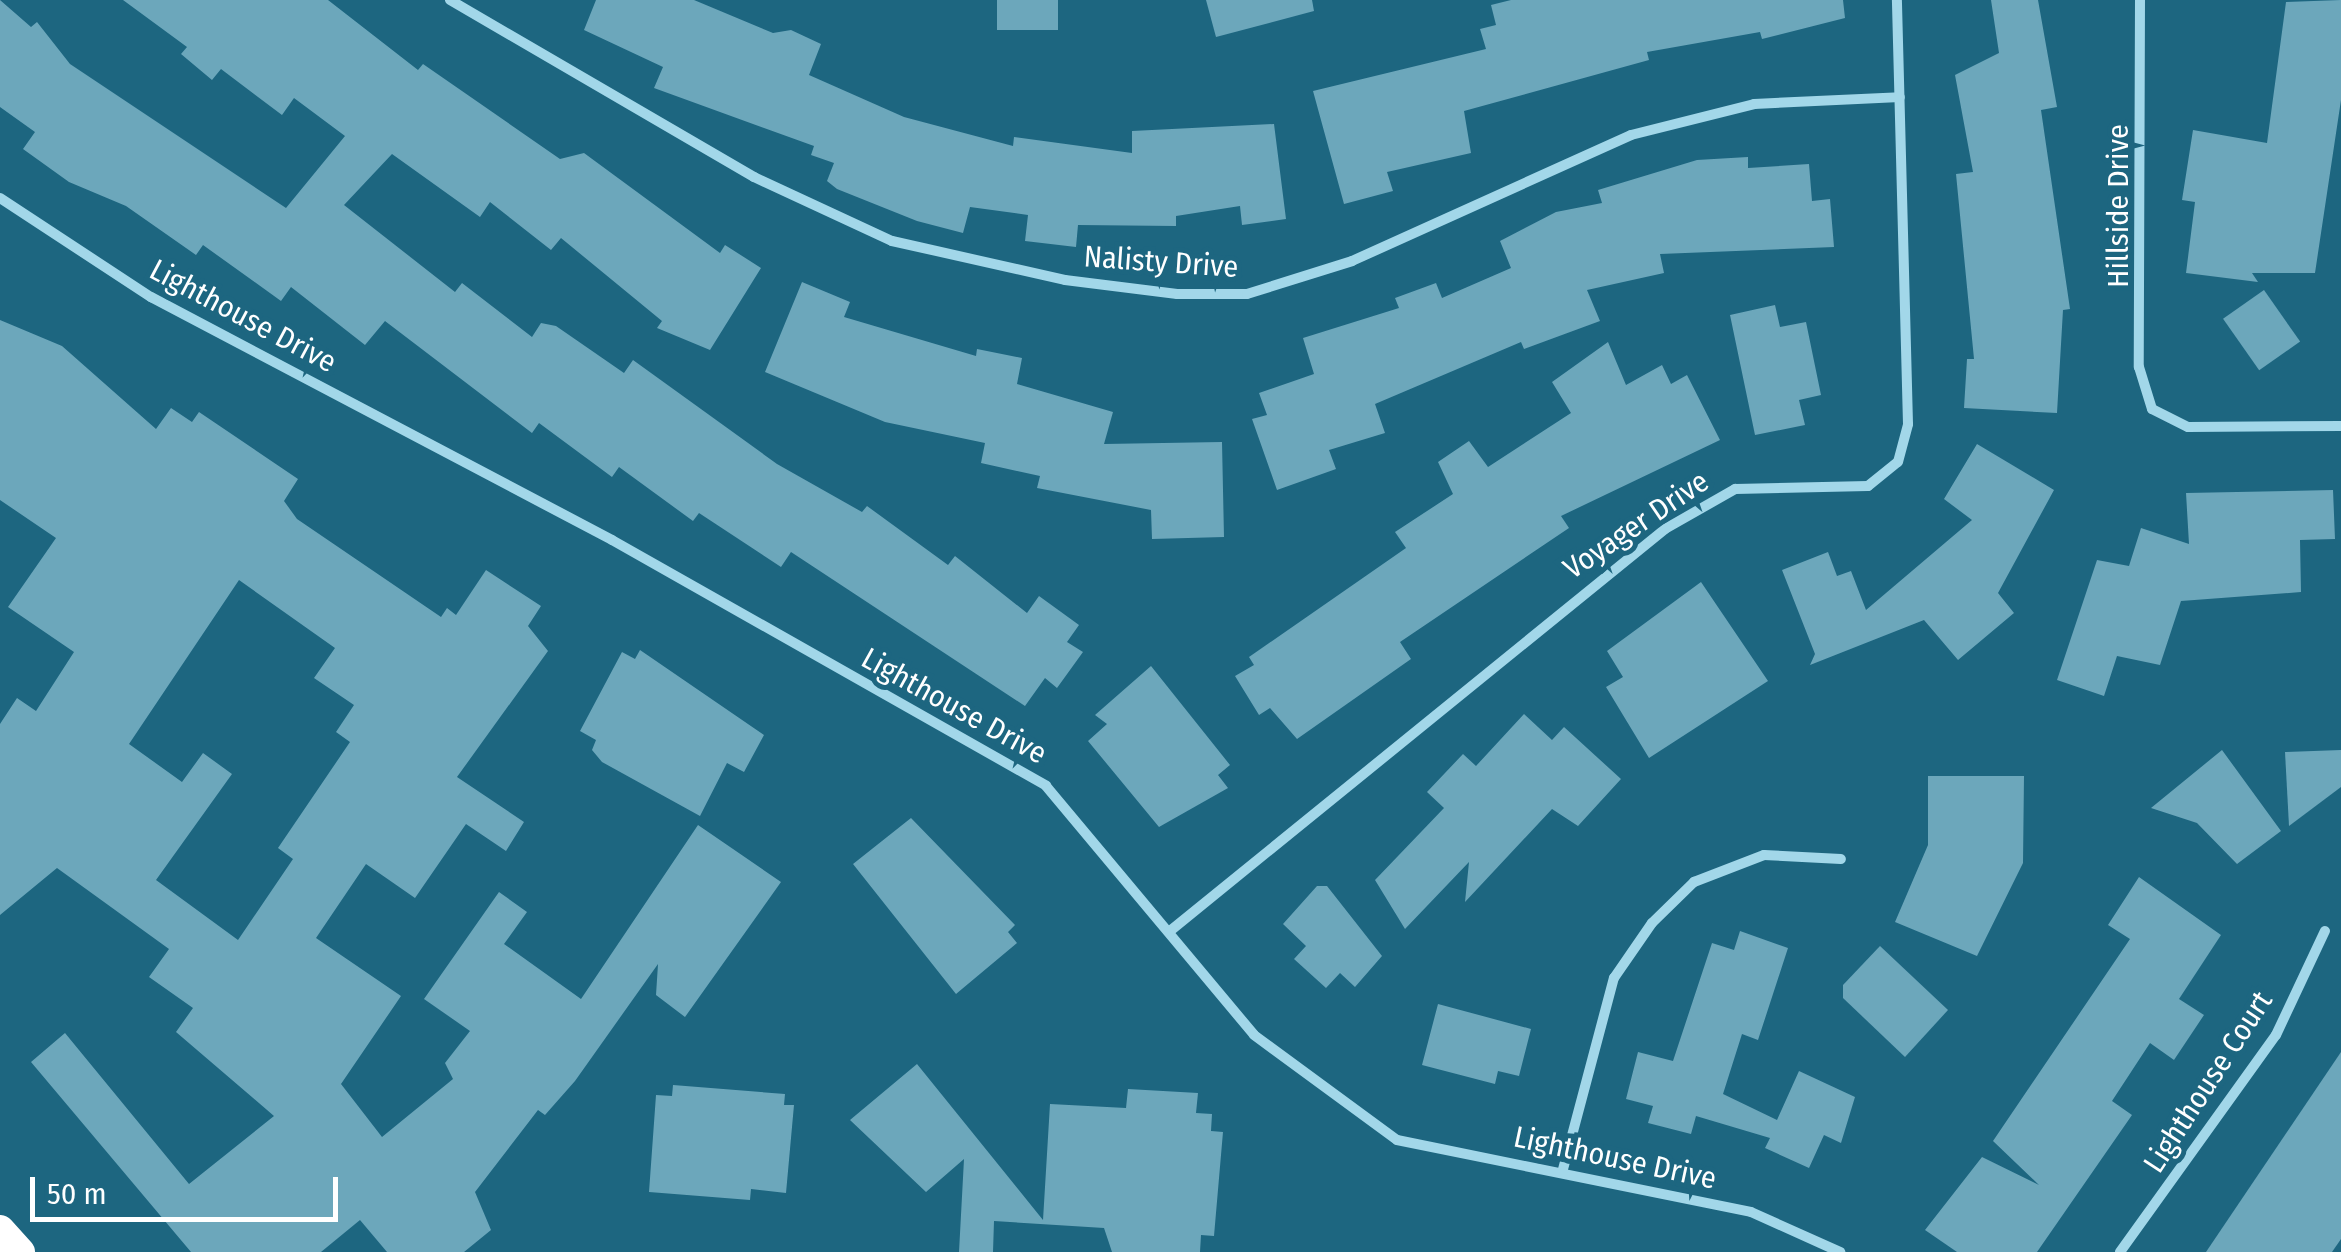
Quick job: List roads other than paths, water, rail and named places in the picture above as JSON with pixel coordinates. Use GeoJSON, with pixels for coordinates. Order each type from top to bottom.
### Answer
{"type":"FeatureCollection","features":[{"type":"Feature","properties":{"kind":"highway"},"geometry":{"type":"LineString","coordinates":[[0,1230],[20,1252]]}},
{"type":"Feature","properties":{"kind":"street","name":"Nalisty Drive"},"geometry":{"type":"LineString","coordinates":[[450,0],[754,177],[892,241],[1064,280],[1177,294],[1247,294],[1352,260],[1631,135],[1754,104],[1900,97]]}},
{"type":"Feature","properties":{"kind":"street","name":"Voyager Drive"},"geometry":{"type":"LineString","coordinates":[[1170,931],[1665,529],[1735,489],[1868,486],[1898,462],[1908,424],[1897,0]]}},
{"type":"Feature","properties":{"kind":"street","name":"Hillside Drive"},"geometry":{"type":"LineString","coordinates":[[2140,0],[2138,367],[2152,409],[2188,427],[2341,426]]}},
{"type":"Feature","properties":{"kind":"street","name":"Lighthouse Drive"},"geometry":{"type":"LineString","coordinates":[[0,198],[151,297],[612,540],[1046,786],[1254,1035],[1348,1110],[1397,1140],[1751,1212],[1840,1252]]}},
{"type":"Feature","properties":{"kind":"street"},"geometry":{"type":"LineString","coordinates":[[1562,1173],[1614,978],[1652,923],[1694,882],[1764,855],[1841,859]]}},
{"type":"Feature","properties":{"kind":"street","name":"Lighthouse Court"},"geometry":{"type":"LineString","coordinates":[[2120,1252],[2276,1035],[2326,931]]}}]}
